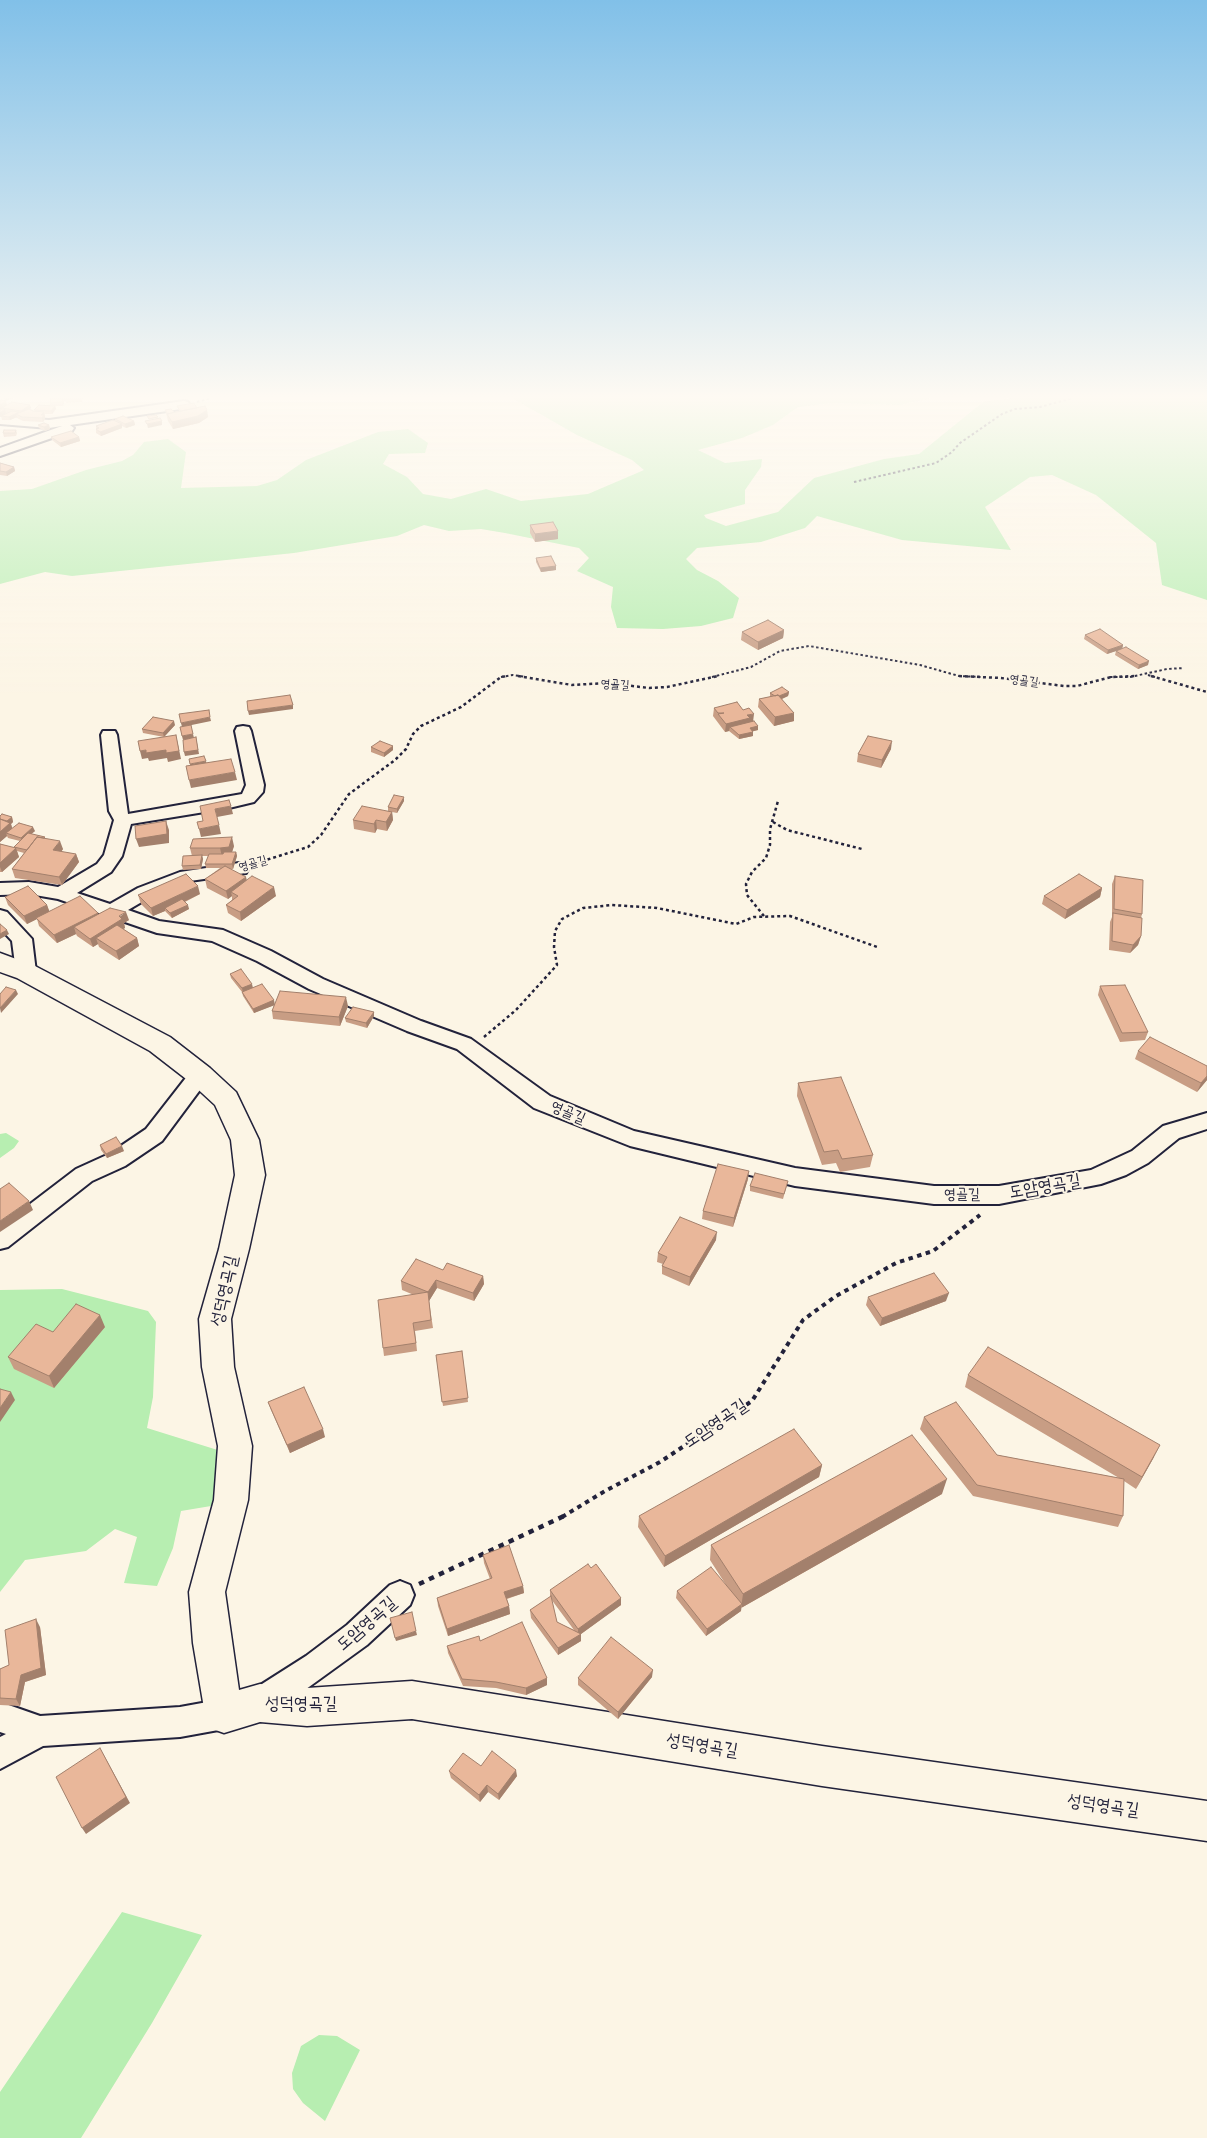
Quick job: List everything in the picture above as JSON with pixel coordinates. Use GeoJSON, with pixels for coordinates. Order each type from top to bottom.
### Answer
{"type":"FeatureCollection","features":[{"type":"Feature","properties":{"kind":"main road","name":"성덕영곡길"},"geometry":{"type":"LineString","coordinates":[[13,967],[160,1044],[200,1075],[226,1099],[245,1140],[250,1175],[215,1319],[218,1367],[236,1446],[230,1500],[207,1592],[212,1643],[224,1714],[260,1703],[307,1707],[412,1700],[822,1766],[1207,1820]]}},
{"type":"Feature","properties":{"kind":"street"},"geometry":{"type":"LineString","coordinates":[[123,820],[248,798],[254,792],[255,785],[243,732]]}},
{"type":"Feature","properties":{"kind":"street"},"geometry":{"type":"LineString","coordinates":[[61,894],[104,868],[113,856],[123,820],[118,811],[109,735]]}},
{"type":"Feature","properties":{"kind":"street","name":"영골길"},"geometry":{"type":"LineString","coordinates":[[114,910],[145,892],[186,876],[239,869]]}},
{"type":"Feature","properties":{"kind":"street","name":"영골길"},"geometry":{"type":"LineString","coordinates":[[0,889],[29,888],[61,894],[114,910],[157,927],[216,935],[264,956],[316,984],[414,1026],[464,1044],[542,1102],[630,1138],[804,1178],[934,1195],[1000,1195]]}},
{"type":"Feature","properties":{"kind":"street"},"geometry":{"type":"LineString","coordinates":[[0,916],[22,938],[13,967]]}},
{"type":"Feature","properties":{"kind":"street"},"geometry":{"type":"LineString","coordinates":[[0,1240],[84,1175],[117,1160],[154,1135],[200,1075]]}},
{"type":"Feature","properties":{"kind":"street","name":"도암영곡길"},"geometry":{"type":"LineString","coordinates":[[1000,1195],[1093,1178],[1118,1169],[1140,1157],[1171,1132],[1207,1121]]}},
{"type":"Feature","properties":{"kind":"street","name":"도암영곡길"},"geometry":{"type":"LineString","coordinates":[[260,1703],[316,1666],[357,1635],[400,1595]]}},
{"type":"Feature","properties":{"kind":"street"},"geometry":{"type":"LineString","coordinates":[[0,1717],[40,1730],[180,1722],[224,1714]]}},
{"type":"Feature","properties":{"kind":"street"},"geometry":{"type":"LineString","coordinates":[[0,1754],[40,1730]]}},
{"type":"Feature","properties":{"kind":"path","name":"영골길"},"geometry":{"type":"LineString","coordinates":[[239,869],[308,847],[321,835],[349,794],[395,760],[406,749],[413,734],[421,726],[461,707],[501,678],[513,675],[572,685],[607,682],[649,688],[667,687],[731,673],[751,667],[780,651],[808,646],[920,665],[959,676],[1001,678],[1064,686],[1077,686],[1111,677],[1184,668]]}},
{"type":"Feature","properties":{"kind":"path"},"geometry":{"type":"LineString","coordinates":[[1147,674],[1207,692]]}},
{"type":"Feature","properties":{"kind":"path"},"geometry":{"type":"LineString","coordinates":[[764,916],[747,895],[746,884],[752,872],[766,858],[770,845],[770,829],[778,801]]}},
{"type":"Feature","properties":{"kind":"path"},"geometry":{"type":"LineString","coordinates":[[773,822],[787,830],[862,849]]}},
{"type":"Feature","properties":{"kind":"path"},"geometry":{"type":"LineString","coordinates":[[464,1044],[487,1036],[516,1010],[557,965],[554,948],[555,931],[562,919],[584,908],[612,905],[657,908],[736,924],[754,917],[790,916],[877,947]]}},
{"type":"Feature","properties":{"kind":"path","name":"도암영곡길"},"geometry":{"type":"LineString","coordinates":[[400,1595],[424,1581],[459,1567],[504,1543],[551,1524],[605,1491],[660,1462],[752,1401],[804,1320],[836,1296],[896,1263],[933,1251],[971,1224],[1000,1195]]}},
{"type":"Feature","properties":{"kind":"green space"},"geometry":{"type":"Polygon","coordinates":[[[0,498],[512,498],[521,501],[552,498],[745,498],[745,504],[704,515],[706,518],[726,526],[778,512],[793,498],[999,498],[985,507],[1011,550],[902,540],[817,516],[805,528],[761,542],[697,548],[686,559],[697,570],[718,581],[739,598],[733,618],[701,626],[663,629],[617,628],[611,607],[613,587],[577,571],[589,558],[579,548],[481,529],[449,531],[424,525],[397,536],[294,553],[72,576],[45,572],[0,584],[0,498]]]}},
{"type":"Feature","properties":{"kind":"green space"},"geometry":{"type":"Polygon","coordinates":[[[1099,498],[1207,498],[1207,600],[1162,585],[1156,543],[1099,498]]]}},
{"type":"Feature","properties":{"kind":"green space"},"geometry":{"type":"Polygon","coordinates":[[[6,1133],[19,1141],[14,1148],[0,1158],[0,1134],[6,1133]]]}},
{"type":"Feature","properties":{"kind":"green space"},"geometry":{"type":"Polygon","coordinates":[[[62,1289],[148,1311],[156,1322],[153,1397],[147,1428],[224,1452],[217,1505],[181,1511],[173,1548],[157,1586],[124,1583],[137,1537],[115,1529],[86,1551],[25,1560],[0,1592],[0,1290],[62,1289]]]}},
{"type":"Feature","properties":{"kind":"green space"},"geometry":{"type":"Polygon","coordinates":[[[122,1912],[202,1935],[152,2023],[81,2138],[0,2138],[0,2092],[122,1912]]]}},
{"type":"Feature","properties":{"kind":"green space"},"geometry":{"type":"Polygon","coordinates":[[[319,2035],[337,2036],[360,2050],[325,2121],[303,2103],[293,2089],[292,2073],[301,2046],[319,2035]]]}},
{"type":"Feature","properties":{"kind":"building"},"geometry":{"type":"Polygon","coordinates":[[[553,522],[558,531],[535,534],[530,525],[553,522]]]}},
{"type":"Feature","properties":{"kind":"building"},"geometry":{"type":"Polygon","coordinates":[[[551,556],[556,566],[540,568],[536,558],[551,556]]]}},
{"type":"Feature","properties":{"kind":"building"},"geometry":{"type":"Polygon","coordinates":[[[768,620],[784,630],[758,642],[742,632],[768,620]]]}},
{"type":"Feature","properties":{"kind":"building"},"geometry":{"type":"Polygon","coordinates":[[[1100,629],[1123,645],[1108,650],[1085,635],[1100,629]]]}},
{"type":"Feature","properties":{"kind":"building"},"geometry":{"type":"Polygon","coordinates":[[[1126,647],[1149,661],[1139,665],[1116,651],[1126,647]]]}},
{"type":"Feature","properties":{"kind":"building"},"geometry":{"type":"Polygon","coordinates":[[[782,687],[789,692],[779,696],[770,693],[782,687]]]}},
{"type":"Feature","properties":{"kind":"building"},"geometry":{"type":"Polygon","coordinates":[[[290,695],[293,705],[248,711],[247,701],[290,695]]]}},
{"type":"Feature","properties":{"kind":"building"},"geometry":{"type":"Polygon","coordinates":[[[778,695],[794,713],[775,717],[759,699],[778,695]]]}},
{"type":"Feature","properties":{"kind":"building"},"geometry":{"type":"Polygon","coordinates":[[[737,702],[743,710],[749,708],[754,714],[747,715],[750,718],[726,724],[718,714],[724,713],[718,713],[714,708],[737,702]]]}},
{"type":"Feature","properties":{"kind":"building"},"geometry":{"type":"Polygon","coordinates":[[[209,710],[210,717],[181,723],[179,714],[209,710]]]}},
{"type":"Feature","properties":{"kind":"building"},"geometry":{"type":"Polygon","coordinates":[[[153,717],[174,721],[163,733],[142,729],[153,717]]]}},
{"type":"Feature","properties":{"kind":"building"},"geometry":{"type":"Polygon","coordinates":[[[754,721],[758,726],[750,728],[753,732],[739,735],[730,727],[754,721]]]}},
{"type":"Feature","properties":{"kind":"building"},"geometry":{"type":"Polygon","coordinates":[[[191,725],[193,734],[182,736],[180,727],[191,725]]]}},
{"type":"Feature","properties":{"kind":"building"},"geometry":{"type":"Polygon","coordinates":[[[176,735],[179,751],[166,753],[166,750],[146,753],[146,750],[140,751],[138,741],[176,735]]]}},
{"type":"Feature","properties":{"kind":"building"},"geometry":{"type":"Polygon","coordinates":[[[868,736],[892,741],[882,760],[858,754],[868,736]]]}},
{"type":"Feature","properties":{"kind":"building"},"geometry":{"type":"Polygon","coordinates":[[[196,737],[198,750],[184,752],[183,740],[196,737]]]}},
{"type":"Feature","properties":{"kind":"building"},"geometry":{"type":"Polygon","coordinates":[[[380,741],[393,746],[384,753],[371,747],[380,741]]]}},
{"type":"Feature","properties":{"kind":"building"},"geometry":{"type":"Polygon","coordinates":[[[204,756],[206,761],[190,764],[189,759],[204,756]]]}},
{"type":"Feature","properties":{"kind":"building"},"geometry":{"type":"Polygon","coordinates":[[[231,759],[235,772],[189,780],[186,766],[231,759]]]}},
{"type":"Feature","properties":{"kind":"building"},"geometry":{"type":"Polygon","coordinates":[[[394,795],[404,797],[397,809],[388,807],[394,795]]]}},
{"type":"Feature","properties":{"kind":"building"},"geometry":{"type":"Polygon","coordinates":[[[229,800],[231,806],[215,809],[219,825],[199,829],[197,822],[203,821],[200,806],[229,800]]]}},
{"type":"Feature","properties":{"kind":"building"},"geometry":{"type":"Polygon","coordinates":[[[362,806],[392,812],[386,822],[376,820],[374,824],[353,820],[362,806]]]}},
{"type":"Feature","properties":{"kind":"building"},"geometry":{"type":"Polygon","coordinates":[[[2,814],[12,817],[7,821],[0,819],[2,814]]]}},
{"type":"Feature","properties":{"kind":"building"},"geometry":{"type":"Polygon","coordinates":[[[0,819],[10,823],[0,832],[0,819]]]}},
{"type":"Feature","properties":{"kind":"building"},"geometry":{"type":"Polygon","coordinates":[[[166,821],[167,834],[136,839],[135,826],[166,821]]]}},
{"type":"Feature","properties":{"kind":"building"},"geometry":{"type":"Polygon","coordinates":[[[19,823],[33,827],[21,838],[6,833],[19,823]]]}},
{"type":"Feature","properties":{"kind":"building"},"geometry":{"type":"Polygon","coordinates":[[[28,833],[45,837],[37,837],[27,850],[14,847],[28,833]]]}},
{"type":"Feature","properties":{"kind":"building"},"geometry":{"type":"Polygon","coordinates":[[[37,837],[60,841],[53,850],[76,854],[59,877],[12,869],[37,837]]]}},
{"type":"Feature","properties":{"kind":"building"},"geometry":{"type":"Polygon","coordinates":[[[232,837],[229,847],[190,848],[193,839],[232,837]]]}},
{"type":"Feature","properties":{"kind":"building"},"geometry":{"type":"Polygon","coordinates":[[[0,844],[16,848],[0,863],[0,844]]]}},
{"type":"Feature","properties":{"kind":"building"},"geometry":{"type":"Polygon","coordinates":[[[224,852],[236,852],[232,864],[205,864],[209,854],[223,854],[224,852]]]}},
{"type":"Feature","properties":{"kind":"building"},"geometry":{"type":"Polygon","coordinates":[[[202,855],[200,865],[182,866],[183,856],[202,855]]]}},
{"type":"Feature","properties":{"kind":"building"},"geometry":{"type":"Polygon","coordinates":[[[225,866],[246,877],[226,891],[205,879],[225,866]]]}},
{"type":"Feature","properties":{"kind":"building"},"geometry":{"type":"Polygon","coordinates":[[[186,874],[198,886],[151,908],[138,895],[186,874]]]}},
{"type":"Feature","properties":{"kind":"building"},"geometry":{"type":"Polygon","coordinates":[[[1079,874],[1102,888],[1067,910],[1044,896],[1079,874]]]}},
{"type":"Feature","properties":{"kind":"building"},"geometry":{"type":"Polygon","coordinates":[[[252,876],[274,887],[240,912],[226,905],[238,896],[231,892],[252,876]]]}},
{"type":"Feature","properties":{"kind":"building"},"geometry":{"type":"Polygon","coordinates":[[[1115,876],[1143,880],[1142,914],[1114,909],[1115,876]]]}},
{"type":"Feature","properties":{"kind":"building"},"geometry":{"type":"Polygon","coordinates":[[[28,886],[47,905],[24,916],[5,897],[28,886]]]}},
{"type":"Feature","properties":{"kind":"building"},"geometry":{"type":"Polygon","coordinates":[[[80,896],[98,913],[54,935],[36,918],[80,896]]]}},
{"type":"Feature","properties":{"kind":"building"},"geometry":{"type":"Polygon","coordinates":[[[182,899],[188,905],[170,913],[165,908],[182,899]]]}},
{"type":"Feature","properties":{"kind":"building"},"geometry":{"type":"Polygon","coordinates":[[[110,908],[126,912],[119,916],[122,919],[90,939],[74,927],[110,908]]]}},
{"type":"Feature","properties":{"kind":"building"},"geometry":{"type":"Polygon","coordinates":[[[1113,913],[1142,918],[1141,936],[1133,945],[1112,941],[1113,913]]]}},
{"type":"Feature","properties":{"kind":"building"},"geometry":{"type":"Polygon","coordinates":[[[0,924],[7,930],[0,934],[0,924]]]}},
{"type":"Feature","properties":{"kind":"building"},"geometry":{"type":"Polygon","coordinates":[[[117,925],[137,938],[116,951],[96,938],[117,925]]]}},
{"type":"Feature","properties":{"kind":"building"},"geometry":{"type":"Polygon","coordinates":[[[241,969],[252,984],[242,988],[230,974],[241,969]]]}},
{"type":"Feature","properties":{"kind":"building"},"geometry":{"type":"Polygon","coordinates":[[[262,984],[274,1000],[253,1009],[242,992],[262,984]]]}},
{"type":"Feature","properties":{"kind":"building"},"geometry":{"type":"Polygon","coordinates":[[[1125,985],[1148,1032],[1122,1033],[1100,986],[1125,985]]]}},
{"type":"Feature","properties":{"kind":"building"},"geometry":{"type":"Polygon","coordinates":[[[6,987],[16,990],[0,1008],[0,994],[6,987]]]}},
{"type":"Feature","properties":{"kind":"building"},"geometry":{"type":"Polygon","coordinates":[[[280,991],[346,997],[339,1017],[272,1011],[280,991]]]}},
{"type":"Feature","properties":{"kind":"building"},"geometry":{"type":"Polygon","coordinates":[[[353,1007],[374,1012],[366,1023],[345,1018],[353,1007]]]}},
{"type":"Feature","properties":{"kind":"building"},"geometry":{"type":"Polygon","coordinates":[[[1150,1037],[1207,1066],[1207,1076],[1201,1083],[1138,1051],[1150,1037]]]}},
{"type":"Feature","properties":{"kind":"building"},"geometry":{"type":"Polygon","coordinates":[[[841,1077],[873,1155],[842,1159],[838,1150],[824,1152],[798,1083],[841,1077]]]}},
{"type":"Feature","properties":{"kind":"building"},"geometry":{"type":"Polygon","coordinates":[[[116,1137],[122,1146],[106,1154],[100,1145],[116,1137]]]}},
{"type":"Feature","properties":{"kind":"building"},"geometry":{"type":"Polygon","coordinates":[[[718,1164],[749,1171],[734,1218],[703,1211],[718,1164]]]}},
{"type":"Feature","properties":{"kind":"building"},"geometry":{"type":"Polygon","coordinates":[[[755,1173],[788,1181],[784,1194],[750,1186],[755,1173]]]}},
{"type":"Feature","properties":{"kind":"building"},"geometry":{"type":"Polygon","coordinates":[[[9,1183],[29,1201],[0,1221],[0,1189],[9,1183]]]}},
{"type":"Feature","properties":{"kind":"building"},"geometry":{"type":"Polygon","coordinates":[[[680,1217],[717,1232],[690,1277],[662,1266],[667,1257],[658,1253],[680,1217]]]}},
{"type":"Feature","properties":{"kind":"building"},"geometry":{"type":"Polygon","coordinates":[[[416,1259],[443,1270],[447,1263],[483,1276],[473,1293],[436,1280],[428,1292],[401,1281],[416,1259]]]}},
{"type":"Feature","properties":{"kind":"building"},"geometry":{"type":"Polygon","coordinates":[[[934,1273],[949,1293],[882,1318],[868,1297],[934,1273]]]}},
{"type":"Feature","properties":{"kind":"building"},"geometry":{"type":"Polygon","coordinates":[[[428,1292],[431,1320],[413,1323],[416,1343],[383,1348],[378,1300],[428,1292]]]}},
{"type":"Feature","properties":{"kind":"building"},"geometry":{"type":"Polygon","coordinates":[[[76,1304],[100,1315],[49,1376],[8,1357],[36,1324],[53,1332],[76,1304]]]}},
{"type":"Feature","properties":{"kind":"building"},"geometry":{"type":"Polygon","coordinates":[[[988,1347],[1160,1445],[1142,1477],[968,1375],[988,1347]]]}},
{"type":"Feature","properties":{"kind":"building"},"geometry":{"type":"Polygon","coordinates":[[[462,1351],[468,1398],[442,1402],[436,1355],[462,1351]]]}},
{"type":"Feature","properties":{"kind":"building"},"geometry":{"type":"Polygon","coordinates":[[[304,1387],[323,1429],[287,1445],[268,1402],[304,1387]]]}},
{"type":"Feature","properties":{"kind":"building"},"geometry":{"type":"Polygon","coordinates":[[[0,1389],[11,1392],[0,1408],[0,1389]]]}},
{"type":"Feature","properties":{"kind":"building"},"geometry":{"type":"Polygon","coordinates":[[[956,1402],[997,1455],[1124,1479],[1123,1516],[977,1485],[924,1417],[956,1402]]]}},
{"type":"Feature","properties":{"kind":"building"},"geometry":{"type":"Polygon","coordinates":[[[794,1429],[822,1465],[665,1556],[639,1516],[794,1429]]]}},
{"type":"Feature","properties":{"kind":"building"},"geometry":{"type":"Polygon","coordinates":[[[912,1435],[947,1479],[743,1594],[711,1545],[912,1435]]]}},
{"type":"Feature","properties":{"kind":"building"},"geometry":{"type":"Polygon","coordinates":[[[509,1545],[523,1586],[504,1592],[509,1606],[447,1629],[437,1598],[492,1578],[483,1555],[509,1545]]]}},
{"type":"Feature","properties":{"kind":"building"},"geometry":{"type":"Polygon","coordinates":[[[588,1564],[591,1568],[596,1564],[621,1598],[578,1629],[550,1590],[588,1564]]]}},
{"type":"Feature","properties":{"kind":"building"},"geometry":{"type":"Polygon","coordinates":[[[711,1567],[742,1604],[707,1629],[677,1591],[711,1567]]]}},
{"type":"Feature","properties":{"kind":"building"},"geometry":{"type":"Polygon","coordinates":[[[551,1596],[557,1622],[581,1634],[558,1648],[530,1610],[551,1596]]]}},
{"type":"Feature","properties":{"kind":"building"},"geometry":{"type":"Polygon","coordinates":[[[412,1612],[416,1631],[395,1638],[390,1618],[412,1612]]]}},
{"type":"Feature","properties":{"kind":"building"},"geometry":{"type":"Polygon","coordinates":[[[36,1619],[41,1668],[21,1675],[16,1699],[0,1698],[0,1669],[9,1665],[5,1630],[36,1619]]]}},
{"type":"Feature","properties":{"kind":"building"},"geometry":{"type":"Polygon","coordinates":[[[522,1622],[547,1678],[526,1688],[496,1682],[462,1679],[447,1646],[479,1636],[480,1641],[522,1622]]]}},
{"type":"Feature","properties":{"kind":"building"},"geometry":{"type":"Polygon","coordinates":[[[611,1637],[653,1670],[618,1712],[578,1678],[611,1637]]]}},
{"type":"Feature","properties":{"kind":"building"},"geometry":{"type":"Polygon","coordinates":[[[100,1748],[126,1797],[82,1828],[56,1777],[100,1748]]]}},
{"type":"Feature","properties":{"kind":"building"},"geometry":{"type":"Polygon","coordinates":[[[492,1751],[516,1770],[498,1794],[487,1785],[479,1795],[449,1771],[463,1753],[481,1766],[492,1751]]]}}]}
